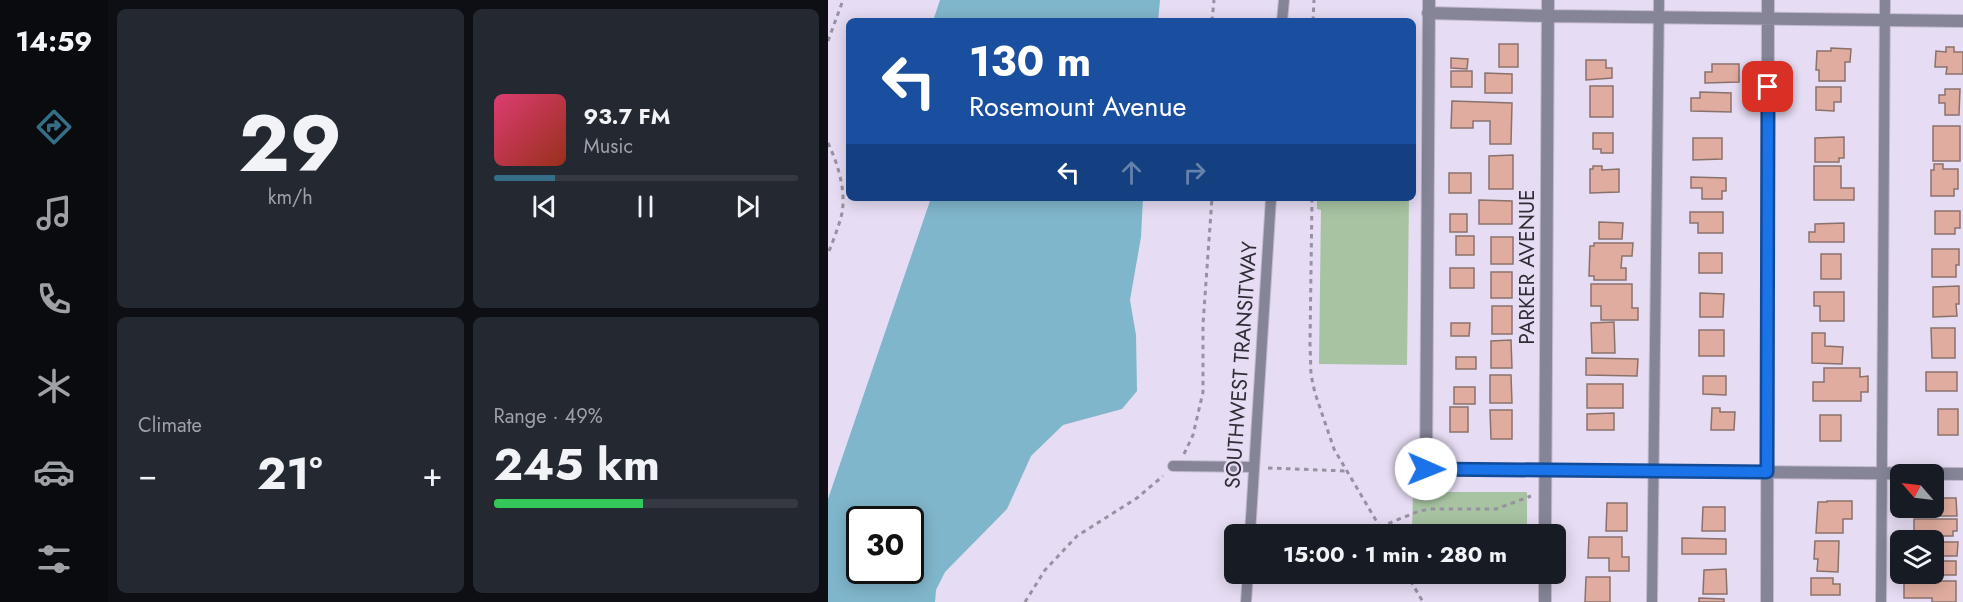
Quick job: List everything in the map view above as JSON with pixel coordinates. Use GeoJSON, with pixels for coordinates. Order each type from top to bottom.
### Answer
{"type":"FeatureCollection","features":[{"type":"Feature","properties":{"kind":"street","name":"PARKER AVENUE"},"geometry":{"type":"LineString","coordinates":[[1545,524],[1548,0]]}},
{"type":"Feature","properties":{"kind":"street"},"geometry":{"type":"LineString","coordinates":[[1767,602],[1768,0]]}},
{"type":"Feature","properties":{"kind":"street"},"geometry":{"type":"LineString","coordinates":[[1963,21],[1549,16],[1429,6],[1426,469],[1963,474]]}},
{"type":"Feature","properties":{"kind":"street"},"geometry":{"type":"LineString","coordinates":[[1545,584],[1545,602]]}},
{"type":"Feature","properties":{"kind":"lane"},"geometry":{"type":"LineString","coordinates":[[1282,18],[1284,0]]}},
{"type":"Feature","properties":{"kind":"lane"},"geometry":{"type":"LineString","coordinates":[[1652,602],[1659,0]]}},
{"type":"Feature","properties":{"kind":"lane"},"geometry":{"type":"LineString","coordinates":[[1881,602],[1886,0]]}},
{"type":"Feature","properties":{"kind":"lane","name":"SOUTHWEST TRANSITWAY"},"geometry":{"type":"LineString","coordinates":[[1251,524],[1271,201]]}},
{"type":"Feature","properties":{"kind":"lane"},"geometry":{"type":"LineString","coordinates":[[1173,466],[1254,467]]}},
{"type":"Feature","properties":{"kind":"lane"},"geometry":{"type":"LineString","coordinates":[[1246,602],[1247,584]]}},
{"type":"Feature","properties":{"kind":"path"},"geometry":{"type":"LineString","coordinates":[[828,41],[843,0]]}},
{"type":"Feature","properties":{"kind":"path"},"geometry":{"type":"LineString","coordinates":[[1212,18],[1214,0]]}},
{"type":"Feature","properties":{"kind":"path"},"geometry":{"type":"LineString","coordinates":[[1313,18],[1314,0]]}},
{"type":"Feature","properties":{"kind":"path"},"geometry":{"type":"LineString","coordinates":[[828,143],[835,158],[842,189],[842,213],[828,254]]}},
{"type":"Feature","properties":{"kind":"path"},"geometry":{"type":"LineString","coordinates":[[1025,602],[1045,570],[1077,537],[1137,498],[1184,455],[1192,435],[1203,392],[1203,324],[1212,201]]}},
{"type":"Feature","properties":{"kind":"path"},"geometry":{"type":"LineString","coordinates":[[1312,201],[1311,375],[1327,432],[1378,524]]}},
{"type":"Feature","properties":{"kind":"path"},"geometry":{"type":"LineString","coordinates":[[1254,467],[1347,471]]}},
{"type":"Feature","properties":{"kind":"path"},"geometry":{"type":"LineString","coordinates":[[1387,524],[1419,511],[1432,509],[1496,509],[1536,494]]}},
{"type":"Feature","properties":{"kind":"path"},"geometry":{"type":"LineString","coordinates":[[1412,584],[1423,602]]}},
{"type":"Feature","properties":{"kind":"green space"},"geometry":{"type":"Polygon","coordinates":[[[1317,201],[1409,201],[1407,365],[1319,364],[1321,210],[1317,209],[1317,201]]]}},
{"type":"Feature","properties":{"kind":"green space"},"geometry":{"type":"Polygon","coordinates":[[[1413,492],[1527,492],[1527,524],[1412,524],[1413,492]]]}},
{"type":"Feature","properties":{"kind":"water"},"geometry":{"type":"Polygon","coordinates":[[[940,0],[1160,0],[1158,18],[934,18],[940,0]]]}},
{"type":"Feature","properties":{"kind":"water"},"geometry":{"type":"Polygon","coordinates":[[[930,201],[1143,201],[1141,237],[1130,300],[1136,335],[1137,391],[1122,409],[1063,425],[1031,456],[1007,509],[945,572],[936,590],[935,602],[828,602],[828,499],[930,201]]]}},
{"type":"Feature","properties":{"kind":"building"},"geometry":{"type":"Polygon","coordinates":[[[1499,44],[1518,44],[1518,67],[1499,67],[1499,44]]]}},
{"type":"Feature","properties":{"kind":"building"},"geometry":{"type":"Polygon","coordinates":[[[1946,47],[1954,47],[1954,52],[1963,52],[1963,74],[1946,74],[1947,67],[1935,67],[1936,51],[1946,52],[1946,47]]]}},
{"type":"Feature","properties":{"kind":"building"},"geometry":{"type":"Polygon","coordinates":[[[1831,48],[1851,49],[1850,62],[1845,62],[1845,81],[1819,81],[1819,70],[1816,70],[1817,51],[1831,51],[1831,48]]]}},
{"type":"Feature","properties":{"kind":"building"},"geometry":{"type":"Polygon","coordinates":[[[1451,58],[1468,59],[1467,69],[1451,68],[1451,58]]]}},
{"type":"Feature","properties":{"kind":"building"},"geometry":{"type":"Polygon","coordinates":[[[1586,60],[1606,60],[1606,68],[1612,68],[1612,78],[1586,80],[1586,60]]]}},
{"type":"Feature","properties":{"kind":"building"},"geometry":{"type":"Polygon","coordinates":[[[1712,64],[1739,64],[1739,82],[1705,83],[1705,72],[1712,72],[1712,64]]]}},
{"type":"Feature","properties":{"kind":"building"},"geometry":{"type":"Polygon","coordinates":[[[1451,71],[1472,71],[1472,87],[1451,87],[1451,71]]]}},
{"type":"Feature","properties":{"kind":"building"},"geometry":{"type":"Polygon","coordinates":[[[1485,73],[1512,74],[1512,93],[1485,93],[1485,73]]]}},
{"type":"Feature","properties":{"kind":"building"},"geometry":{"type":"Polygon","coordinates":[[[1590,86],[1613,86],[1613,117],[1590,117],[1590,86]]]}},
{"type":"Feature","properties":{"kind":"building"},"geometry":{"type":"Polygon","coordinates":[[[1816,87],[1841,87],[1841,102],[1834,102],[1834,111],[1816,110],[1816,87]]]}},
{"type":"Feature","properties":{"kind":"building"},"geometry":{"type":"Polygon","coordinates":[[[1945,89],[1960,89],[1959,115],[1945,115],[1945,103],[1939,103],[1939,95],[1945,95],[1945,89]]]}},
{"type":"Feature","properties":{"kind":"building"},"geometry":{"type":"Polygon","coordinates":[[[1700,92],[1731,93],[1731,112],[1691,111],[1691,98],[1700,98],[1700,92]]]}},
{"type":"Feature","properties":{"kind":"building"},"geometry":{"type":"Polygon","coordinates":[[[1452,101],[1512,103],[1511,144],[1490,144],[1490,121],[1473,121],[1473,128],[1451,128],[1452,101]]]}},
{"type":"Feature","properties":{"kind":"building"},"geometry":{"type":"Polygon","coordinates":[[[1933,126],[1960,126],[1960,161],[1933,161],[1933,126]]]}},
{"type":"Feature","properties":{"kind":"building"},"geometry":{"type":"Polygon","coordinates":[[[1593,133],[1613,133],[1613,153],[1601,153],[1601,149],[1593,149],[1593,133]]]}},
{"type":"Feature","properties":{"kind":"building"},"geometry":{"type":"Polygon","coordinates":[[[1844,137],[1844,158],[1839,158],[1839,162],[1815,162],[1815,138],[1844,137]]]}},
{"type":"Feature","properties":{"kind":"building"},"geometry":{"type":"Polygon","coordinates":[[[1693,138],[1722,138],[1722,159],[1693,160],[1693,138]]]}},
{"type":"Feature","properties":{"kind":"building"},"geometry":{"type":"Polygon","coordinates":[[[1513,155],[1513,189],[1489,189],[1489,156],[1513,155]]]}},
{"type":"Feature","properties":{"kind":"building"},"geometry":{"type":"Polygon","coordinates":[[[1934,164],[1943,164],[1943,169],[1958,169],[1958,189],[1954,189],[1954,196],[1931,196],[1931,170],[1934,170],[1934,164]]]}},
{"type":"Feature","properties":{"kind":"building"},"geometry":{"type":"Polygon","coordinates":[[[1593,166],[1602,166],[1602,170],[1619,169],[1619,192],[1590,193],[1590,169],[1593,169],[1593,166]]]}},
{"type":"Feature","properties":{"kind":"building"},"geometry":{"type":"Polygon","coordinates":[[[1814,166],[1841,166],[1841,188],[1854,188],[1854,200],[1814,200],[1814,166]]]}},
{"type":"Feature","properties":{"kind":"building"},"geometry":{"type":"Polygon","coordinates":[[[1449,173],[1471,173],[1471,193],[1449,193],[1449,173]]]}},
{"type":"Feature","properties":{"kind":"building"},"geometry":{"type":"Polygon","coordinates":[[[1691,177],[1726,178],[1726,191],[1722,191],[1722,199],[1702,199],[1702,188],[1691,188],[1691,177]]]}},
{"type":"Feature","properties":{"kind":"building"},"geometry":{"type":"Polygon","coordinates":[[[1479,200],[1512,201],[1512,224],[1479,224],[1479,200]]]}},
{"type":"Feature","properties":{"kind":"building"},"geometry":{"type":"Polygon","coordinates":[[[1935,211],[1960,211],[1960,228],[1955,228],[1955,234],[1935,234],[1935,211]]]}},
{"type":"Feature","properties":{"kind":"building"},"geometry":{"type":"Polygon","coordinates":[[[1690,212],[1723,212],[1723,233],[1698,233],[1698,223],[1690,223],[1690,212]]]}},
{"type":"Feature","properties":{"kind":"building"},"geometry":{"type":"Polygon","coordinates":[[[1450,214],[1467,214],[1467,232],[1450,232],[1450,214]]]}},
{"type":"Feature","properties":{"kind":"building"},"geometry":{"type":"Polygon","coordinates":[[[1599,222],[1623,223],[1622,239],[1599,239],[1599,222]]]}},
{"type":"Feature","properties":{"kind":"building"},"geometry":{"type":"Polygon","coordinates":[[[1844,223],[1844,242],[1809,242],[1809,232],[1815,232],[1815,224],[1844,223]]]}},
{"type":"Feature","properties":{"kind":"building"},"geometry":{"type":"Polygon","coordinates":[[[1456,236],[1474,236],[1474,255],[1456,255],[1456,236]]]}},
{"type":"Feature","properties":{"kind":"building"},"geometry":{"type":"Polygon","coordinates":[[[1491,237],[1513,237],[1513,264],[1491,264],[1491,237]]]}},
{"type":"Feature","properties":{"kind":"building"},"geometry":{"type":"Polygon","coordinates":[[[1594,243],[1633,243],[1632,256],[1622,256],[1621,268],[1626,268],[1626,280],[1594,280],[1594,276],[1589,276],[1590,246],[1594,246],[1594,243]]]}},
{"type":"Feature","properties":{"kind":"building"},"geometry":{"type":"Polygon","coordinates":[[[1932,249],[1959,249],[1956,277],[1932,277],[1932,249]]]}},
{"type":"Feature","properties":{"kind":"building"},"geometry":{"type":"Polygon","coordinates":[[[1699,253],[1722,253],[1722,273],[1699,273],[1699,253]]]}},
{"type":"Feature","properties":{"kind":"building"},"geometry":{"type":"Polygon","coordinates":[[[1821,254],[1841,254],[1841,279],[1821,279],[1821,254]]]}},
{"type":"Feature","properties":{"kind":"building"},"geometry":{"type":"Polygon","coordinates":[[[1450,268],[1474,268],[1474,288],[1450,288],[1450,268]]]}},
{"type":"Feature","properties":{"kind":"building"},"geometry":{"type":"Polygon","coordinates":[[[1491,272],[1512,272],[1512,298],[1491,298],[1491,272]]]}},
{"type":"Feature","properties":{"kind":"building"},"geometry":{"type":"Polygon","coordinates":[[[1591,284],[1632,284],[1632,308],[1638,308],[1638,320],[1601,320],[1601,306],[1591,306],[1591,284]]]}},
{"type":"Feature","properties":{"kind":"building"},"geometry":{"type":"Polygon","coordinates":[[[1959,286],[1957,316],[1933,317],[1933,287],[1959,286]]]}},
{"type":"Feature","properties":{"kind":"building"},"geometry":{"type":"Polygon","coordinates":[[[1814,292],[1844,292],[1844,321],[1820,321],[1820,306],[1814,306],[1814,292]]]}},
{"type":"Feature","properties":{"kind":"building"},"geometry":{"type":"Polygon","coordinates":[[[1700,293],[1724,294],[1723,317],[1700,317],[1700,293]]]}},
{"type":"Feature","properties":{"kind":"building"},"geometry":{"type":"Polygon","coordinates":[[[1492,306],[1512,306],[1512,334],[1492,334],[1492,306]]]}},
{"type":"Feature","properties":{"kind":"building"},"geometry":{"type":"Polygon","coordinates":[[[1614,322],[1615,353],[1592,353],[1591,323],[1614,322]]]}},
{"type":"Feature","properties":{"kind":"building"},"geometry":{"type":"Polygon","coordinates":[[[1451,323],[1470,323],[1469,336],[1451,336],[1451,323]]]}},
{"type":"Feature","properties":{"kind":"building"},"geometry":{"type":"Polygon","coordinates":[[[1931,328],[1955,328],[1955,358],[1932,358],[1931,328]]]}},
{"type":"Feature","properties":{"kind":"building"},"geometry":{"type":"Polygon","coordinates":[[[1699,330],[1724,330],[1724,356],[1699,356],[1699,330]]]}},
{"type":"Feature","properties":{"kind":"building"},"geometry":{"type":"Polygon","coordinates":[[[1812,333],[1825,333],[1825,346],[1843,347],[1842,364],[1812,363],[1812,333]]]}},
{"type":"Feature","properties":{"kind":"building"},"geometry":{"type":"Polygon","coordinates":[[[1511,340],[1512,368],[1491,368],[1491,341],[1511,340]]]}},
{"type":"Feature","properties":{"kind":"building"},"geometry":{"type":"Polygon","coordinates":[[[1456,357],[1476,357],[1476,369],[1456,369],[1456,357]]]}},
{"type":"Feature","properties":{"kind":"building"},"geometry":{"type":"Polygon","coordinates":[[[1586,358],[1638,359],[1637,376],[1586,375],[1586,358]]]}},
{"type":"Feature","properties":{"kind":"building"},"geometry":{"type":"Polygon","coordinates":[[[1824,368],[1860,368],[1860,377],[1868,376],[1868,392],[1861,392],[1861,401],[1813,401],[1813,382],[1824,382],[1824,368]]]}},
{"type":"Feature","properties":{"kind":"building"},"geometry":{"type":"Polygon","coordinates":[[[1926,372],[1957,372],[1957,391],[1926,391],[1926,372]]]}},
{"type":"Feature","properties":{"kind":"building"},"geometry":{"type":"Polygon","coordinates":[[[1490,375],[1511,375],[1512,403],[1490,403],[1490,375]]]}},
{"type":"Feature","properties":{"kind":"building"},"geometry":{"type":"Polygon","coordinates":[[[1703,376],[1726,376],[1726,395],[1703,394],[1703,376]]]}},
{"type":"Feature","properties":{"kind":"building"},"geometry":{"type":"Polygon","coordinates":[[[1587,384],[1623,384],[1623,408],[1587,408],[1587,384]]]}},
{"type":"Feature","properties":{"kind":"building"},"geometry":{"type":"Polygon","coordinates":[[[1454,387],[1475,387],[1475,404],[1454,404],[1454,387]]]}},
{"type":"Feature","properties":{"kind":"building"},"geometry":{"type":"Polygon","coordinates":[[[1450,407],[1468,407],[1468,432],[1450,432],[1450,407]]]}},
{"type":"Feature","properties":{"kind":"building"},"geometry":{"type":"Polygon","coordinates":[[[1712,408],[1720,408],[1720,412],[1735,412],[1734,430],[1711,430],[1712,408]]]}},
{"type":"Feature","properties":{"kind":"building"},"geometry":{"type":"Polygon","coordinates":[[[1938,409],[1958,409],[1958,435],[1938,435],[1938,409]]]}},
{"type":"Feature","properties":{"kind":"building"},"geometry":{"type":"Polygon","coordinates":[[[1490,410],[1512,410],[1512,439],[1491,439],[1490,410]]]}},
{"type":"Feature","properties":{"kind":"building"},"geometry":{"type":"Polygon","coordinates":[[[1614,413],[1614,430],[1587,430],[1587,414],[1614,413]]]}},
{"type":"Feature","properties":{"kind":"building"},"geometry":{"type":"Polygon","coordinates":[[[1820,415],[1841,415],[1841,441],[1820,441],[1820,415]]]}},
{"type":"Feature","properties":{"kind":"building"},"geometry":{"type":"Polygon","coordinates":[[[1944,498],[1956,498],[1957,516],[1944,516],[1944,498]]]}},
{"type":"Feature","properties":{"kind":"building"},"geometry":{"type":"Polygon","coordinates":[[[1852,501],[1852,519],[1843,519],[1843,533],[1816,533],[1818,502],[1852,501]]]}},
{"type":"Feature","properties":{"kind":"building"},"geometry":{"type":"Polygon","coordinates":[[[1607,503],[1627,503],[1627,531],[1606,531],[1607,503]]]}},
{"type":"Feature","properties":{"kind":"building"},"geometry":{"type":"Polygon","coordinates":[[[1703,507],[1725,507],[1725,531],[1702,531],[1703,507]]]}},
{"type":"Feature","properties":{"kind":"building"},"geometry":{"type":"Polygon","coordinates":[[[1914,519],[1957,519],[1957,531],[1953,531],[1953,536],[1944,536],[1944,530],[1914,530],[1914,519]]]}},
{"type":"Feature","properties":{"kind":"building"},"geometry":{"type":"Polygon","coordinates":[[[1589,537],[1622,537],[1622,557],[1629,557],[1629,571],[1609,571],[1609,558],[1588,558],[1589,537]]]}},
{"type":"Feature","properties":{"kind":"building"},"geometry":{"type":"Polygon","coordinates":[[[1682,538],[1726,539],[1726,554],[1682,554],[1682,538]]]}},
{"type":"Feature","properties":{"kind":"building"},"geometry":{"type":"Polygon","coordinates":[[[1815,541],[1839,541],[1838,572],[1817,571],[1818,559],[1814,559],[1815,541]]]}},
{"type":"Feature","properties":{"kind":"building"},"geometry":{"type":"Polygon","coordinates":[[[1944,542],[1958,542],[1957,556],[1944,556],[1944,542]]]}},
{"type":"Feature","properties":{"kind":"building"},"geometry":{"type":"Polygon","coordinates":[[[1944,561],[1956,561],[1956,575],[1944,575],[1944,561]]]}},
{"type":"Feature","properties":{"kind":"building"},"geometry":{"type":"Polygon","coordinates":[[[1726,569],[1727,594],[1703,594],[1704,570],[1726,569]]]}},
{"type":"Feature","properties":{"kind":"building"},"geometry":{"type":"Polygon","coordinates":[[[1586,577],[1610,577],[1610,602],[1585,602],[1586,577]]]}},
{"type":"Feature","properties":{"kind":"building"},"geometry":{"type":"Polygon","coordinates":[[[1811,578],[1833,578],[1833,584],[1840,584],[1840,595],[1811,595],[1811,578]]]}},
{"type":"Feature","properties":{"kind":"building"},"geometry":{"type":"Polygon","coordinates":[[[1944,581],[1956,581],[1956,602],[1932,602],[1932,598],[1904,598],[1904,584],[1944,584],[1944,581]]]}},
{"type":"Feature","properties":{"kind":"building"},"geometry":{"type":"Polygon","coordinates":[[[1699,598],[1724,599],[1724,602],[1699,602],[1699,598]]]}},
{"type":"Feature","properties":{"kind":"route"},"geometry":{"type":"LineString","coordinates":[[1426,469],[1767,472],[1768,87]]}}]}
